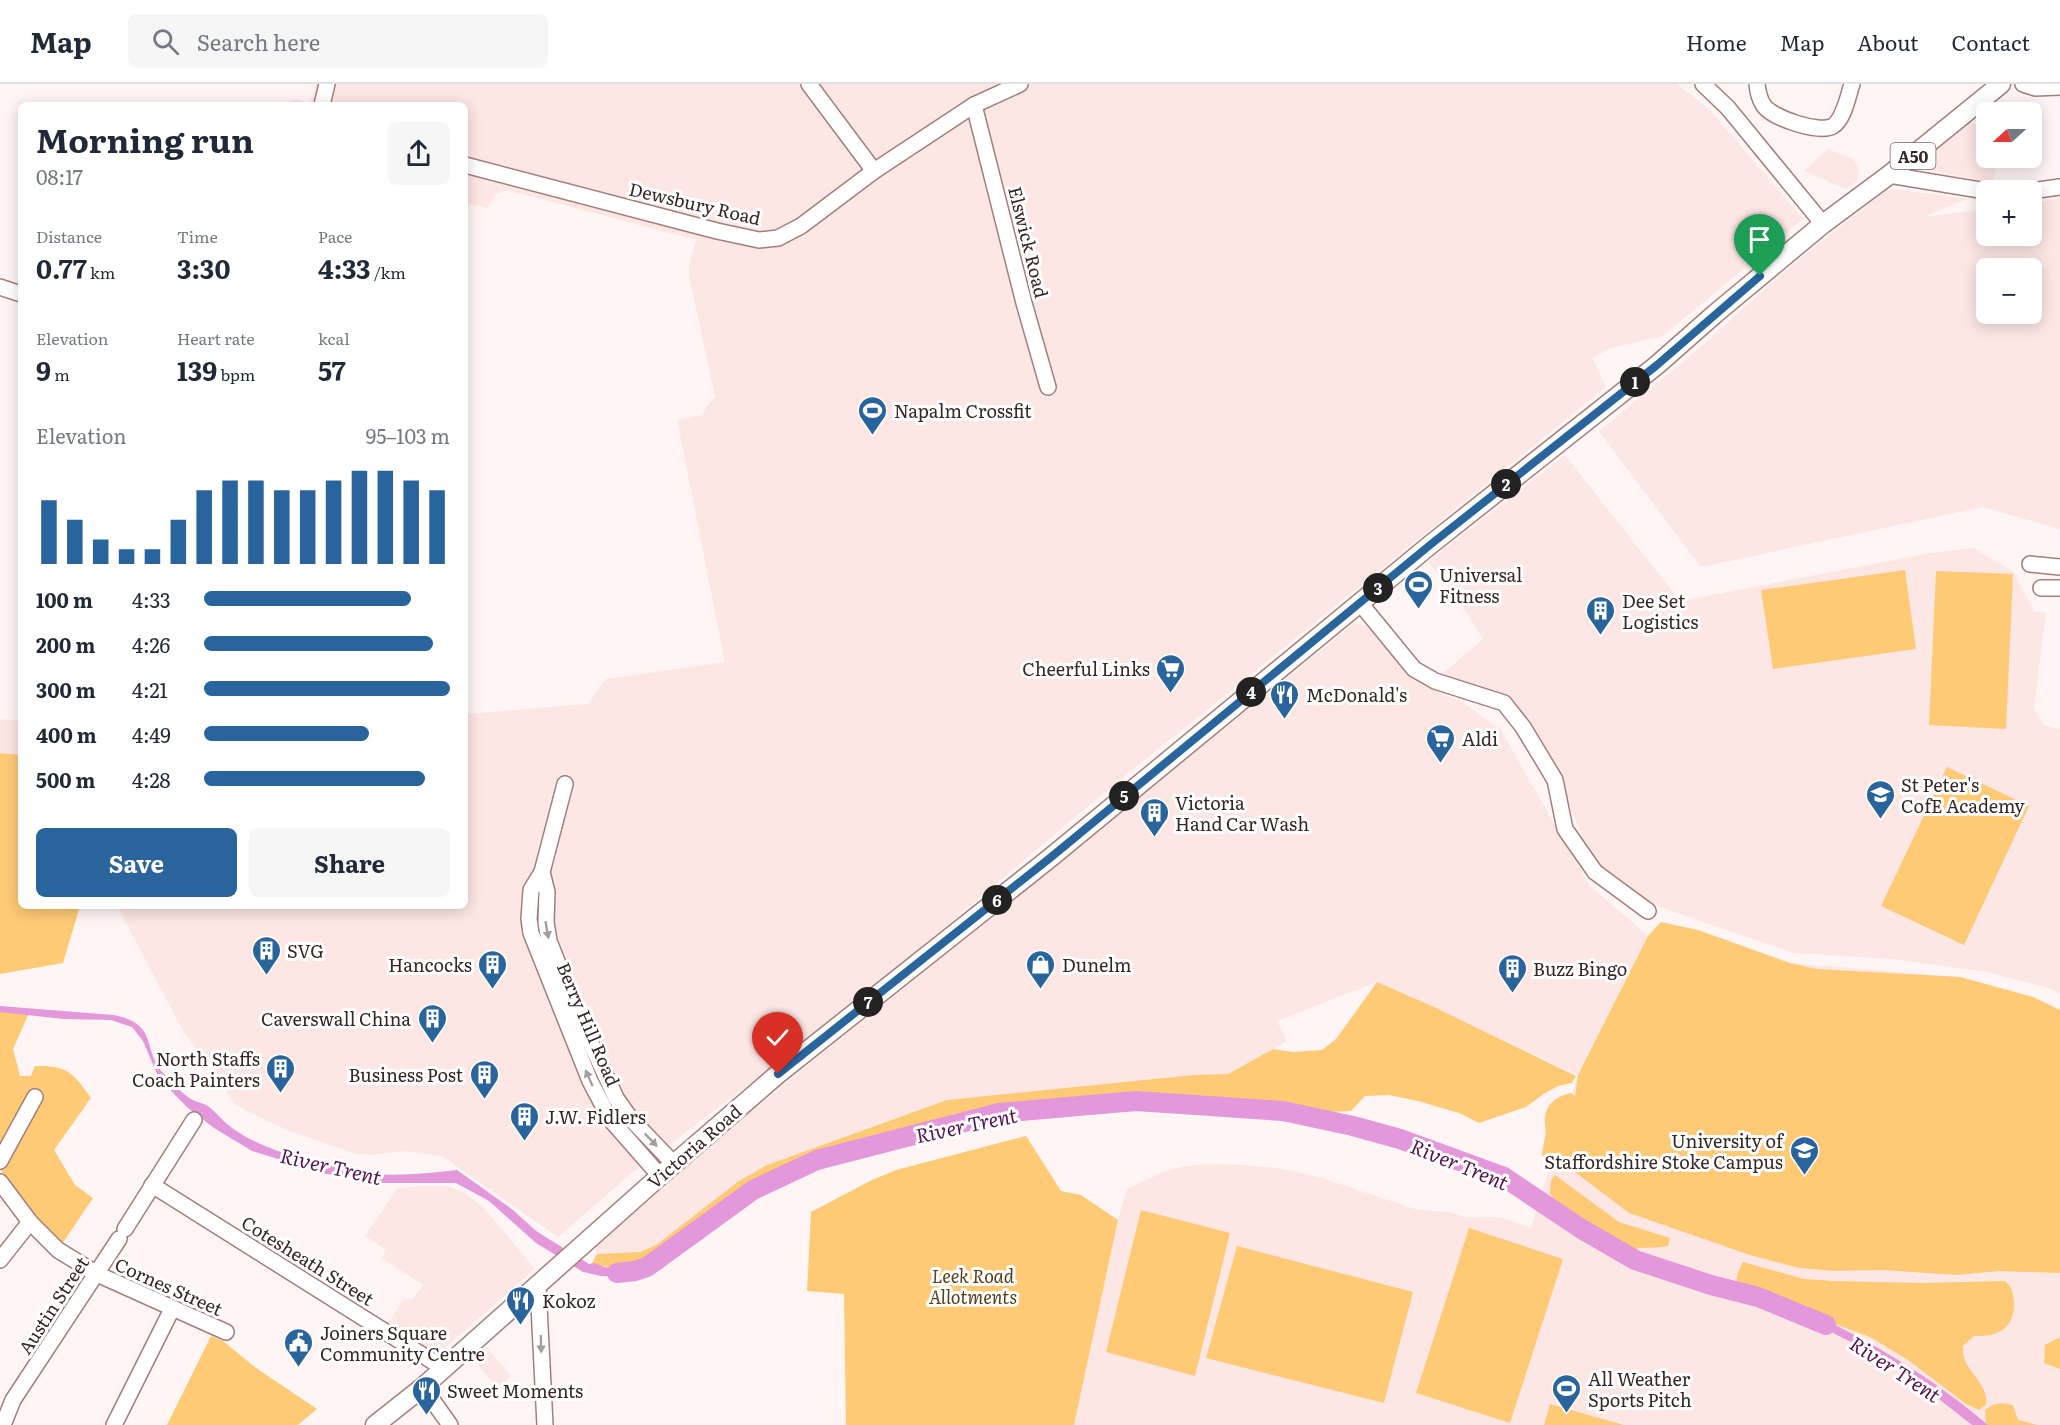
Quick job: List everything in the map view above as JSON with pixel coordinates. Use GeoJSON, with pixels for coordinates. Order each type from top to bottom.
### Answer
{"type":"FeatureCollection","features":[{"type":"Feature","properties":{"kind":"main road","name":"Victoria Road"},"geometry":{"type":"LineString","coordinates":[[375,1425],[538,1286],[778,1074],[1050,858],[1447,531],[1657,365],[1822,224],[1889,175],[1995,86]]}},
{"type":"Feature","properties":{"kind":"street"},"geometry":{"type":"LineString","coordinates":[[323,102],[327,84]]}},
{"type":"Feature","properties":{"kind":"street"},"geometry":{"type":"LineString","coordinates":[[809,84],[874,171]]}},
{"type":"Feature","properties":{"kind":"street","name":"Dewsbury Road"},"geometry":{"type":"LineString","coordinates":[[468,166],[759,240],[778,238],[801,226],[874,171],[974,105],[1020,84]]}},
{"type":"Feature","properties":{"kind":"street"},"geometry":{"type":"LineString","coordinates":[[1703,84],[1728,108],[1822,224]]}},
{"type":"Feature","properties":{"kind":"street"},"geometry":{"type":"LineString","coordinates":[[1757,84],[1759,96],[1769,111],[1809,128],[1818,128],[1834,126],[1839,119],[1852,84]]}},
{"type":"Feature","properties":{"kind":"street"},"geometry":{"type":"LineString","coordinates":[[2023,84],[2035,88],[2060,87]]}},
{"type":"Feature","properties":{"kind":"street","name":"Elswick Road"},"geometry":{"type":"LineString","coordinates":[[974,105],[1024,303],[1048,387]]}},
{"type":"Feature","properties":{"kind":"street"},"geometry":{"type":"LineString","coordinates":[[1889,175],[1976,189]]}},
{"type":"Feature","properties":{"kind":"street"},"geometry":{"type":"LineString","coordinates":[[2042,189],[2060,187]]}},
{"type":"Feature","properties":{"kind":"street"},"geometry":{"type":"LineString","coordinates":[[0,287],[18,293]]}},
{"type":"Feature","properties":{"kind":"street"},"geometry":{"type":"LineString","coordinates":[[2030,564],[2060,567]]}},
{"type":"Feature","properties":{"kind":"street"},"geometry":{"type":"LineString","coordinates":[[2041,588],[2060,588]]}},
{"type":"Feature","properties":{"kind":"street"},"geometry":{"type":"LineString","coordinates":[[1360,603],[1421,675],[1504,703],[1523,726],[1555,780],[1565,829],[1595,872],[1648,911]]}},
{"type":"Feature","properties":{"kind":"street","name":"Berry Hill Road"},"geometry":{"type":"LineString","coordinates":[[565,784],[542,872],[531,890],[529,919],[534,945],[590,1081],[610,1119],[660,1176]]}},
{"type":"Feature","properties":{"kind":"street","name":"Berry Hill Road"},"geometry":{"type":"LineString","coordinates":[[542,872],[547,892],[546,922],[549,941],[602,1069],[616,1098],[630,1118],[674,1164]]}},
{"type":"Feature","properties":{"kind":"street"},"geometry":{"type":"LineString","coordinates":[[0,1161],[35,1097]]}},
{"type":"Feature","properties":{"kind":"street","name":"Austin Street"},"geometry":{"type":"LineString","coordinates":[[3,1425],[13,1400],[97,1274],[194,1120]]}},
{"type":"Feature","properties":{"kind":"street","name":"Cornes Street"},"geometry":{"type":"LineString","coordinates":[[0,1182],[30,1222],[58,1250],[97,1274],[226,1332]]}},
{"type":"Feature","properties":{"kind":"street","name":"Cotesheath Street"},"geometry":{"type":"LineString","coordinates":[[152,1185],[443,1368]]}},
{"type":"Feature","properties":{"kind":"street"},"geometry":{"type":"LineString","coordinates":[[0,1260],[30,1222]]}},
{"type":"Feature","properties":{"kind":"street"},"geometry":{"type":"LineString","coordinates":[[538,1286],[545,1425]]}},
{"type":"Feature","properties":{"kind":"street"},"geometry":{"type":"LineString","coordinates":[[114,1425],[172,1309]]}},
{"type":"Feature","properties":{"kind":"street"},"geometry":{"type":"LineString","coordinates":[[423,1386],[450,1425]]}},
{"type":"Feature","properties":{"kind":"shaded area"},"geometry":{"type":"Polygon","coordinates":[[[316,84],[1677,84],[1711,111],[1803,219],[1663,336],[1611,348],[1592,358],[1606,387],[1104,793],[825,1027],[633,1172],[558,1237],[442,1156],[402,1151],[372,1155],[356,1154],[290,1131],[235,1104],[182,1029],[119,909],[468,909],[468,714],[588,704],[606,679],[725,662],[677,420],[702,415],[715,397],[689,276],[689,266],[696,240],[507,190],[495,195],[488,208],[468,203],[468,102],[310,102],[316,84]]]}},
{"type":"Feature","properties":{"kind":"shaded area"},"geometry":{"type":"Polygon","coordinates":[[[1970,123],[1976,124],[1976,168],[1996,168],[1994,180],[1979,180],[1916,167],[1970,123]]]}},
{"type":"Feature","properties":{"kind":"shaded area"},"geometry":{"type":"Polygon","coordinates":[[[1828,149],[1853,159],[1857,165],[1859,173],[1857,181],[1846,189],[1804,171],[1828,149]]]}},
{"type":"Feature","properties":{"kind":"shaded area"},"geometry":{"type":"Polygon","coordinates":[[[1894,189],[1967,199],[1923,217],[1976,210],[1976,246],[2042,246],[2042,202],[2060,198],[2060,529],[1983,507],[1701,567],[1599,431],[1691,355],[1790,267],[1885,191],[1894,189]]]}},
{"type":"Feature","properties":{"kind":"shaded area","name":"St Peter's CofE Academy"},"geometry":{"type":"Polygon","coordinates":[[[1565,455],[1680,601],[1931,553],[1973,548],[2014,572],[2034,611],[2046,613],[2034,708],[2044,725],[2060,729],[2060,994],[2049,988],[1987,972],[1892,959],[1794,953],[1637,899],[1599,869],[1583,839],[1555,767],[1529,722],[1508,698],[1473,688],[1441,675],[1483,639],[1458,599],[1428,562],[1565,455]]]}},
{"type":"Feature","properties":{"kind":"shaded area","name":"University of Staffordshire Stoke Campus"},"geometry":{"type":"Polygon","coordinates":[[[1355,623],[1368,627],[1422,685],[1462,702],[1501,730],[1589,885],[1648,936],[1591,1051],[1661,922],[1724,939],[1790,963],[1960,977],[2060,1010],[2060,1425],[1074,1425],[1118,1220],[1127,1189],[1166,1171],[1207,1164],[1279,1168],[1322,1178],[1418,1210],[1450,1212],[1464,1217],[1506,1219],[1531,1228],[1578,1075],[1377,982],[1277,1021],[1287,1041],[1228,1074],[947,1100],[767,1165],[701,1210],[656,1245],[640,1252],[597,1254],[595,1248],[733,1126],[1355,623]]]}},
{"type":"Feature","properties":{"kind":"shaded area"},"geometry":{"type":"Polygon","coordinates":[[[0,719],[18,721],[18,755],[0,753],[0,719]]]}},
{"type":"Feature","properties":{"kind":"shaded area"},"geometry":{"type":"Polygon","coordinates":[[[448,1186],[465,1193],[483,1207],[535,1269],[438,1354],[389,1323],[403,1299],[412,1300],[423,1285],[382,1258],[386,1250],[365,1236],[397,1189],[448,1186]]]}},
{"type":"Feature","properties":{"kind":"shaded area"},"geometry":{"type":"Polygon","coordinates":[[[487,1348],[511,1376],[497,1388],[474,1360],[487,1348]]]}},
{"type":"Feature","properties":{"kind":"green space"},"geometry":{"type":"Polygon","coordinates":[[[1905,570],[1916,649],[1773,669],[1761,590],[1905,570]]]}},
{"type":"Feature","properties":{"kind":"green space"},"geometry":{"type":"Polygon","coordinates":[[[1936,571],[2013,574],[2006,729],[1929,725],[1936,571]]]}},
{"type":"Feature","properties":{"kind":"green space"},"geometry":{"type":"Polygon","coordinates":[[[0,753],[18,755],[18,909],[79,909],[63,963],[0,974],[0,753]]]}},
{"type":"Feature","properties":{"kind":"green space"},"geometry":{"type":"Polygon","coordinates":[[[1947,767],[2029,806],[1964,945],[1881,906],[1947,767]]]}},
{"type":"Feature","properties":{"kind":"green space"},"geometry":{"type":"Polygon","coordinates":[[[1661,922],[1698,930],[1790,963],[1816,969],[1960,977],[2033,997],[2060,1010],[2060,1273],[1999,1271],[1957,1275],[1799,1268],[1753,1256],[1629,1213],[1559,1160],[1553,1163],[1542,1156],[1546,1135],[1545,1118],[1550,1104],[1571,1093],[1575,1096],[1578,1075],[1648,936],[1661,922]]]}},
{"type":"Feature","properties":{"kind":"green space"},"geometry":{"type":"Polygon","coordinates":[[[1377,982],[1576,1076],[1572,1083],[1558,1086],[1526,1107],[1479,1123],[1459,1113],[1389,1095],[1365,1096],[1351,1111],[1328,1112],[1245,1101],[1131,1096],[1062,1100],[993,1108],[945,1118],[821,1155],[748,1188],[680,1239],[635,1266],[619,1268],[591,1265],[597,1254],[640,1252],[656,1245],[739,1181],[767,1165],[947,1100],[1194,1075],[1228,1074],[1273,1049],[1293,1052],[1322,1050],[1336,1039],[1377,982]]]}},
{"type":"Feature","properties":{"kind":"green space"},"geometry":{"type":"Polygon","coordinates":[[[0,1009],[30,1011],[13,1049],[20,1076],[31,1076],[35,1066],[62,1069],[69,1072],[79,1082],[91,1098],[54,1150],[75,1185],[93,1198],[62,1244],[38,1221],[0,1169],[0,1009]]]}},
{"type":"Feature","properties":{"kind":"green space","name":"Leek Road Allotments"},"geometry":{"type":"Polygon","coordinates":[[[1026,1136],[1061,1191],[1081,1195],[1118,1220],[1074,1425],[846,1425],[844,1294],[807,1291],[811,1212],[896,1170],[1026,1136]]]}},
{"type":"Feature","properties":{"kind":"green space"},"geometry":{"type":"Polygon","coordinates":[[[1555,1175],[1619,1222],[1670,1238],[1668,1246],[1632,1250],[1587,1227],[1567,1212],[1550,1194],[1551,1180],[1555,1175]]]}},
{"type":"Feature","properties":{"kind":"green space"},"geometry":{"type":"Polygon","coordinates":[[[1141,1210],[1230,1233],[1195,1376],[1106,1352],[1141,1210]]]}},
{"type":"Feature","properties":{"kind":"green space"},"geometry":{"type":"Polygon","coordinates":[[[1469,1228],[1563,1259],[1510,1423],[1416,1393],[1469,1228]]]}},
{"type":"Feature","properties":{"kind":"green space"},"geometry":{"type":"Polygon","coordinates":[[[1237,1246],[1413,1292],[1384,1403],[1206,1358],[1237,1246]]]}},
{"type":"Feature","properties":{"kind":"green space"},"geometry":{"type":"Polygon","coordinates":[[[1743,1262],[1804,1279],[1923,1283],[2005,1281],[2012,1290],[2014,1311],[2012,1318],[1997,1333],[1974,1336],[1963,1346],[1966,1362],[1984,1389],[1986,1405],[1979,1410],[1966,1404],[1908,1360],[1870,1337],[1775,1302],[1736,1282],[1743,1262]]]}},
{"type":"Feature","properties":{"kind":"green space"},"geometry":{"type":"Polygon","coordinates":[[[211,1336],[223,1341],[256,1368],[317,1409],[298,1425],[167,1425],[211,1336]]]}},
{"type":"Feature","properties":{"kind":"green space"},"geometry":{"type":"Polygon","coordinates":[[[2060,1337],[2060,1369],[2044,1363],[2045,1345],[2060,1337]]]}},
{"type":"Feature","properties":{"kind":"green space"},"geometry":{"type":"Polygon","coordinates":[[[2002,1403],[2013,1405],[2018,1420],[2038,1425],[1986,1425],[1985,1410],[1992,1405],[2002,1403]]]}},
{"type":"Feature","properties":{"kind":"green space","name":"All Weather Sports Pitch"},"geometry":{"type":"Polygon","coordinates":[[[1550,1404],[1624,1425],[1544,1425],[1550,1404]]]}},
{"type":"Feature","properties":{"kind":"water"},"geometry":{"type":"Polygon","coordinates":[[[0,1006],[114,1015],[128,1019],[144,1031],[157,1065],[180,1091],[191,1099],[208,1106],[231,1127],[259,1144],[298,1157],[384,1175],[457,1170],[513,1210],[536,1231],[589,1264],[619,1268],[635,1266],[649,1271],[627,1277],[601,1276],[583,1272],[536,1243],[489,1201],[456,1183],[372,1183],[326,1174],[252,1151],[214,1128],[175,1095],[158,1076],[143,1041],[132,1027],[111,1020],[63,1019],[0,1012],[0,1006]]]}},
{"type":"Feature","properties":{"kind":"water"},"geometry":{"type":"Polygon","coordinates":[[[1804,1310],[1900,1361],[1945,1391],[1988,1425],[1972,1425],[1907,1374],[1869,1351],[1801,1317],[1804,1310]]]}},
{"type":"Feature","properties":{"kind":"waterway","name":"River Trent"},"geometry":{"type":"LineString","coordinates":[[617,1273],[647,1267],[753,1190],[817,1160],[999,1113],[1136,1101],[1283,1111],[1400,1139],[1504,1177],[1580,1228],[1635,1260],[1711,1285],[1758,1297],[1826,1325]]}},
{"type":"Feature","properties":{"kind":"place","name":"Napalm Crossfit"},"geometry":{"type":"Point","coordinates":[873,436]}},
{"type":"Feature","properties":{"kind":"place","name":"Universal Fitness"},"geometry":{"type":"Point","coordinates":[1418,610]}},
{"type":"Feature","properties":{"kind":"place","name":"Dee Set Logistics"},"geometry":{"type":"Point","coordinates":[1601,636]}},
{"type":"Feature","properties":{"kind":"place","name":"Cheerful Links"},"geometry":{"type":"Point","coordinates":[1171,694]}},
{"type":"Feature","properties":{"kind":"place","name":"McDonald's"},"geometry":{"type":"Point","coordinates":[1285,720]}},
{"type":"Feature","properties":{"kind":"place","name":"Aldi"},"geometry":{"type":"Point","coordinates":[1441,764]}},
{"type":"Feature","properties":{"kind":"place","name":"St Peter's CofE Academy"},"geometry":{"type":"Point","coordinates":[1880,820]}},
{"type":"Feature","properties":{"kind":"place","name":"Victoria Hand Car Wash"},"geometry":{"type":"Point","coordinates":[1154,838]}},
{"type":"Feature","properties":{"kind":"place","name":"SVG"},"geometry":{"type":"Point","coordinates":[266,976]}},
{"type":"Feature","properties":{"kind":"place","name":"Hancocks"},"geometry":{"type":"Point","coordinates":[493,990]}},
{"type":"Feature","properties":{"kind":"place","name":"Dunelm"},"geometry":{"type":"Point","coordinates":[1041,990]}},
{"type":"Feature","properties":{"kind":"place","name":"Buzz Bingo"},"geometry":{"type":"Point","coordinates":[1512,994]}},
{"type":"Feature","properties":{"kind":"place","name":"Caverswall China"},"geometry":{"type":"Point","coordinates":[432,1044]}},
{"type":"Feature","properties":{"kind":"place","name":"North Staffs Coach Painters"},"geometry":{"type":"Point","coordinates":[281,1094]}},
{"type":"Feature","properties":{"kind":"place","name":"Business Post"},"geometry":{"type":"Point","coordinates":[484,1100]}},
{"type":"Feature","properties":{"kind":"place","name":"J.W. Fidlers"},"geometry":{"type":"Point","coordinates":[524,1142]}},
{"type":"Feature","properties":{"kind":"place","name":"University of Staffordshire Stoke Campus"},"geometry":{"type":"Point","coordinates":[1804,1176]}},
{"type":"Feature","properties":{"kind":"place","name":"Kokoz"},"geometry":{"type":"Point","coordinates":[521,1326]}},
{"type":"Feature","properties":{"kind":"place","name":"Joiners Square Community Centre"},"geometry":{"type":"Point","coordinates":[299,1368]}},
{"type":"Feature","properties":{"kind":"place","name":"All Weather Sports Pitch"},"geometry":{"type":"Point","coordinates":[1567,1414]}},
{"type":"Feature","properties":{"kind":"place","name":"Sweet Moments"},"geometry":{"type":"Point","coordinates":[426,1416]}},
{"type":"Feature","properties":{"kind":"route"},"geometry":{"type":"LineString","coordinates":[[778,1074],[1050,858],[1430,545],[1657,365],[1760,276]]}}]}
